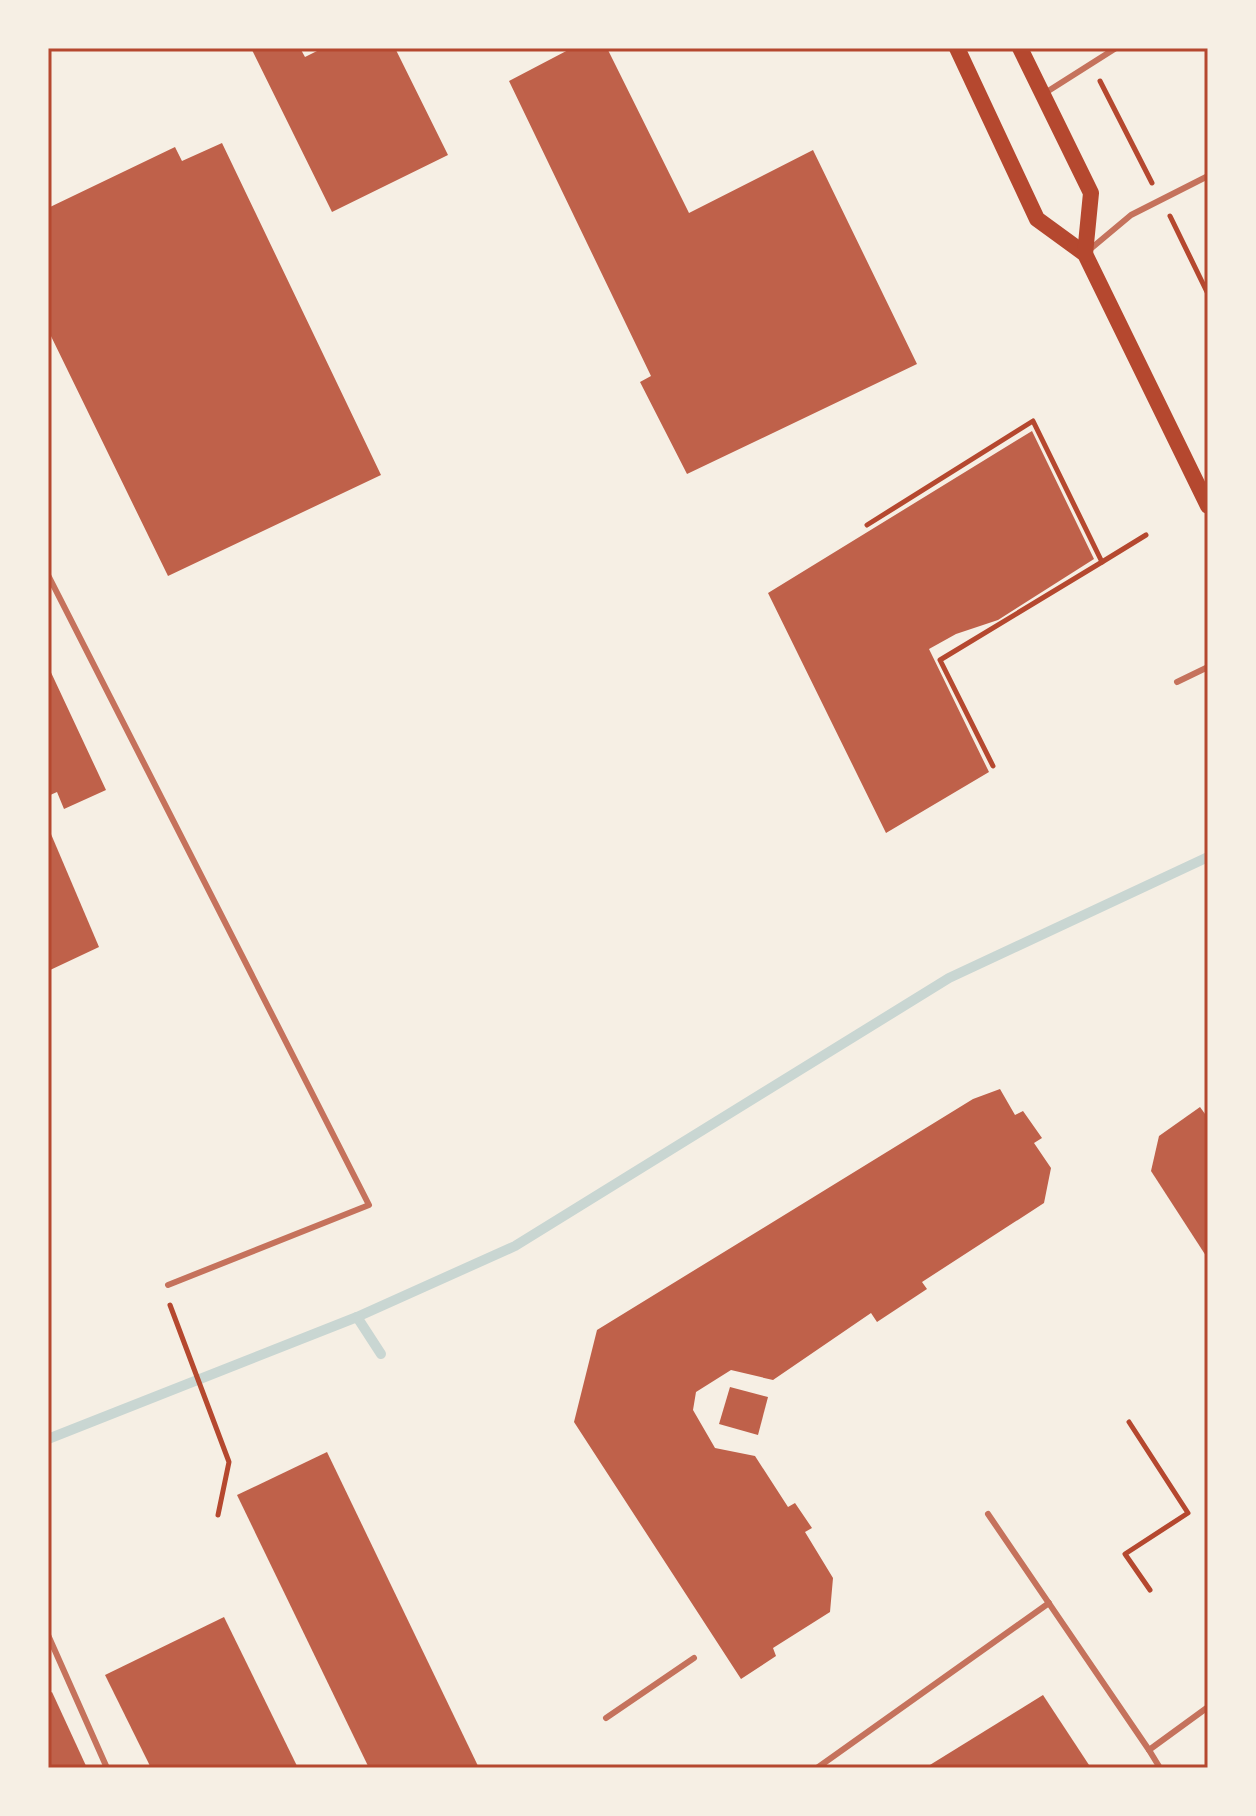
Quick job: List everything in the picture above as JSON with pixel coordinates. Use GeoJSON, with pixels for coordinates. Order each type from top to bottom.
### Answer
{"type":"FeatureCollection","features":[{"type":"Feature","properties":{"kind":"main road"},"geometry":{"type":"LineString","coordinates":[[957,48],[1037,219],[1085,254],[1208,506]]}},
{"type":"Feature","properties":{"kind":"main road"},"geometry":{"type":"LineString","coordinates":[[1020,48],[1091,193],[1085,254]]}},
{"type":"Feature","properties":{"kind":"lane"},"geometry":{"type":"LineString","coordinates":[[498,48],[508,48]]}},
{"type":"Feature","properties":{"kind":"lane"},"geometry":{"type":"LineString","coordinates":[[1042,95],[1116,48]]}},
{"type":"Feature","properties":{"kind":"lane"},"geometry":{"type":"LineString","coordinates":[[1085,254],[1131,215],[1208,176]]}},
{"type":"Feature","properties":{"kind":"lane"},"geometry":{"type":"LineString","coordinates":[[48,575],[369,1205],[168,1285]]}},
{"type":"Feature","properties":{"kind":"lane"},"geometry":{"type":"LineString","coordinates":[[1177,682],[1208,667]]}},
{"type":"Feature","properties":{"kind":"lane"},"geometry":{"type":"LineString","coordinates":[[988,1514],[1160,1768]]}},
{"type":"Feature","properties":{"kind":"lane"},"geometry":{"type":"LineString","coordinates":[[817,1768],[1049,1603]]}},
{"type":"Feature","properties":{"kind":"lane"},"geometry":{"type":"LineString","coordinates":[[48,1635],[107,1768]]}},
{"type":"Feature","properties":{"kind":"lane"},"geometry":{"type":"LineString","coordinates":[[606,1718],[694,1658]]}},
{"type":"Feature","properties":{"kind":"lane"},"geometry":{"type":"LineString","coordinates":[[1149,1750],[1208,1707]]}},
{"type":"Feature","properties":{"kind":"path"},"geometry":{"type":"LineString","coordinates":[[1102,86],[1151,182]]}},
{"type":"Feature","properties":{"kind":"path"},"geometry":{"type":"LineString","coordinates":[[1171,219],[1208,294]]}},
{"type":"Feature","properties":{"kind":"path"},"geometry":{"type":"LineString","coordinates":[[867,525],[1033,421],[1102,562]]}},
{"type":"Feature","properties":{"kind":"path"},"geometry":{"type":"LineString","coordinates":[[993,766],[940,660],[1146,535]]}},
{"type":"Feature","properties":{"kind":"path"},"geometry":{"type":"LineString","coordinates":[[171,1309],[229,1462],[218,1515]]}},
{"type":"Feature","properties":{"kind":"path"},"geometry":{"type":"LineString","coordinates":[[1129,1422],[1188,1513],[1125,1554],[1150,1590]]}},
{"type":"Feature","properties":{"kind":"building"},"geometry":{"type":"Polygon","coordinates":[[[300,48],[305,57],[323,48],[395,48],[448,155],[332,212],[252,50],[300,48]]]}},
{"type":"Feature","properties":{"kind":"building"},"geometry":{"type":"Polygon","coordinates":[[[572,48],[607,48],[689,213],[813,150],[917,364],[687,474],[640,382],[651,376],[509,81],[572,48]]]}},
{"type":"Feature","properties":{"kind":"building"},"geometry":{"type":"Polygon","coordinates":[[[222,143],[381,475],[168,576],[48,330],[48,208],[175,147],[182,161],[222,143]]]}},
{"type":"Feature","properties":{"kind":"building"},"geometry":{"type":"Polygon","coordinates":[[[1032,431],[1094,559],[998,620],[956,634],[929,649],[989,772],[886,833],[768,593],[1032,431]]]}},
{"type":"Feature","properties":{"kind":"building"},"geometry":{"type":"Polygon","coordinates":[[[48,666],[106,790],[64,809],[57,792],[48,796],[48,666]]]}},
{"type":"Feature","properties":{"kind":"building"},"geometry":{"type":"Polygon","coordinates":[[[48,827],[99,947],[48,971],[48,827]]]}},
{"type":"Feature","properties":{"kind":"building"},"geometry":{"type":"Polygon","coordinates":[[[1000,1089],[1015,1115],[1023,1111],[1042,1138],[1034,1143],[1051,1168],[1044,1203],[922,1282],[927,1289],[877,1322],[871,1313],[773,1380],[731,1370],[696,1392],[693,1410],[715,1448],[755,1456],[788,1507],[795,1503],[812,1528],[805,1532],[833,1578],[830,1612],[773,1648],[776,1656],[741,1679],[574,1422],[597,1330],[973,1099],[1000,1089]]]}},
{"type":"Feature","properties":{"kind":"building"},"geometry":{"type":"Polygon","coordinates":[[[1200,1107],[1208,1118],[1208,1259],[1151,1171],[1159,1136],[1200,1107]]]}},
{"type":"Feature","properties":{"kind":"building"},"geometry":{"type":"Polygon","coordinates":[[[730,1387],[768,1397],[758,1435],[719,1424],[730,1387]]]}},
{"type":"Feature","properties":{"kind":"building"},"geometry":{"type":"Polygon","coordinates":[[[327,1452],[479,1768],[369,1768],[237,1495],[327,1452]]]}},
{"type":"Feature","properties":{"kind":"building"},"geometry":{"type":"Polygon","coordinates":[[[224,1617],[298,1768],[151,1768],[105,1675],[224,1617]]]}},
{"type":"Feature","properties":{"kind":"building"},"geometry":{"type":"Polygon","coordinates":[[[52,1692],[87,1768],[48,1768],[48,1694],[52,1692]]]}},
{"type":"Feature","properties":{"kind":"building"},"geometry":{"type":"Polygon","coordinates":[[[1043,1695],[1091,1768],[925,1768],[1043,1695]]]}},
{"type":"Feature","properties":{"kind":"waterway"},"geometry":{"type":"LineString","coordinates":[[48,1439],[357,1317],[515,1246],[949,978],[1208,857]]}},
{"type":"Feature","properties":{"kind":"waterway"},"geometry":{"type":"LineString","coordinates":[[357,1317],[381,1354]]}}]}
